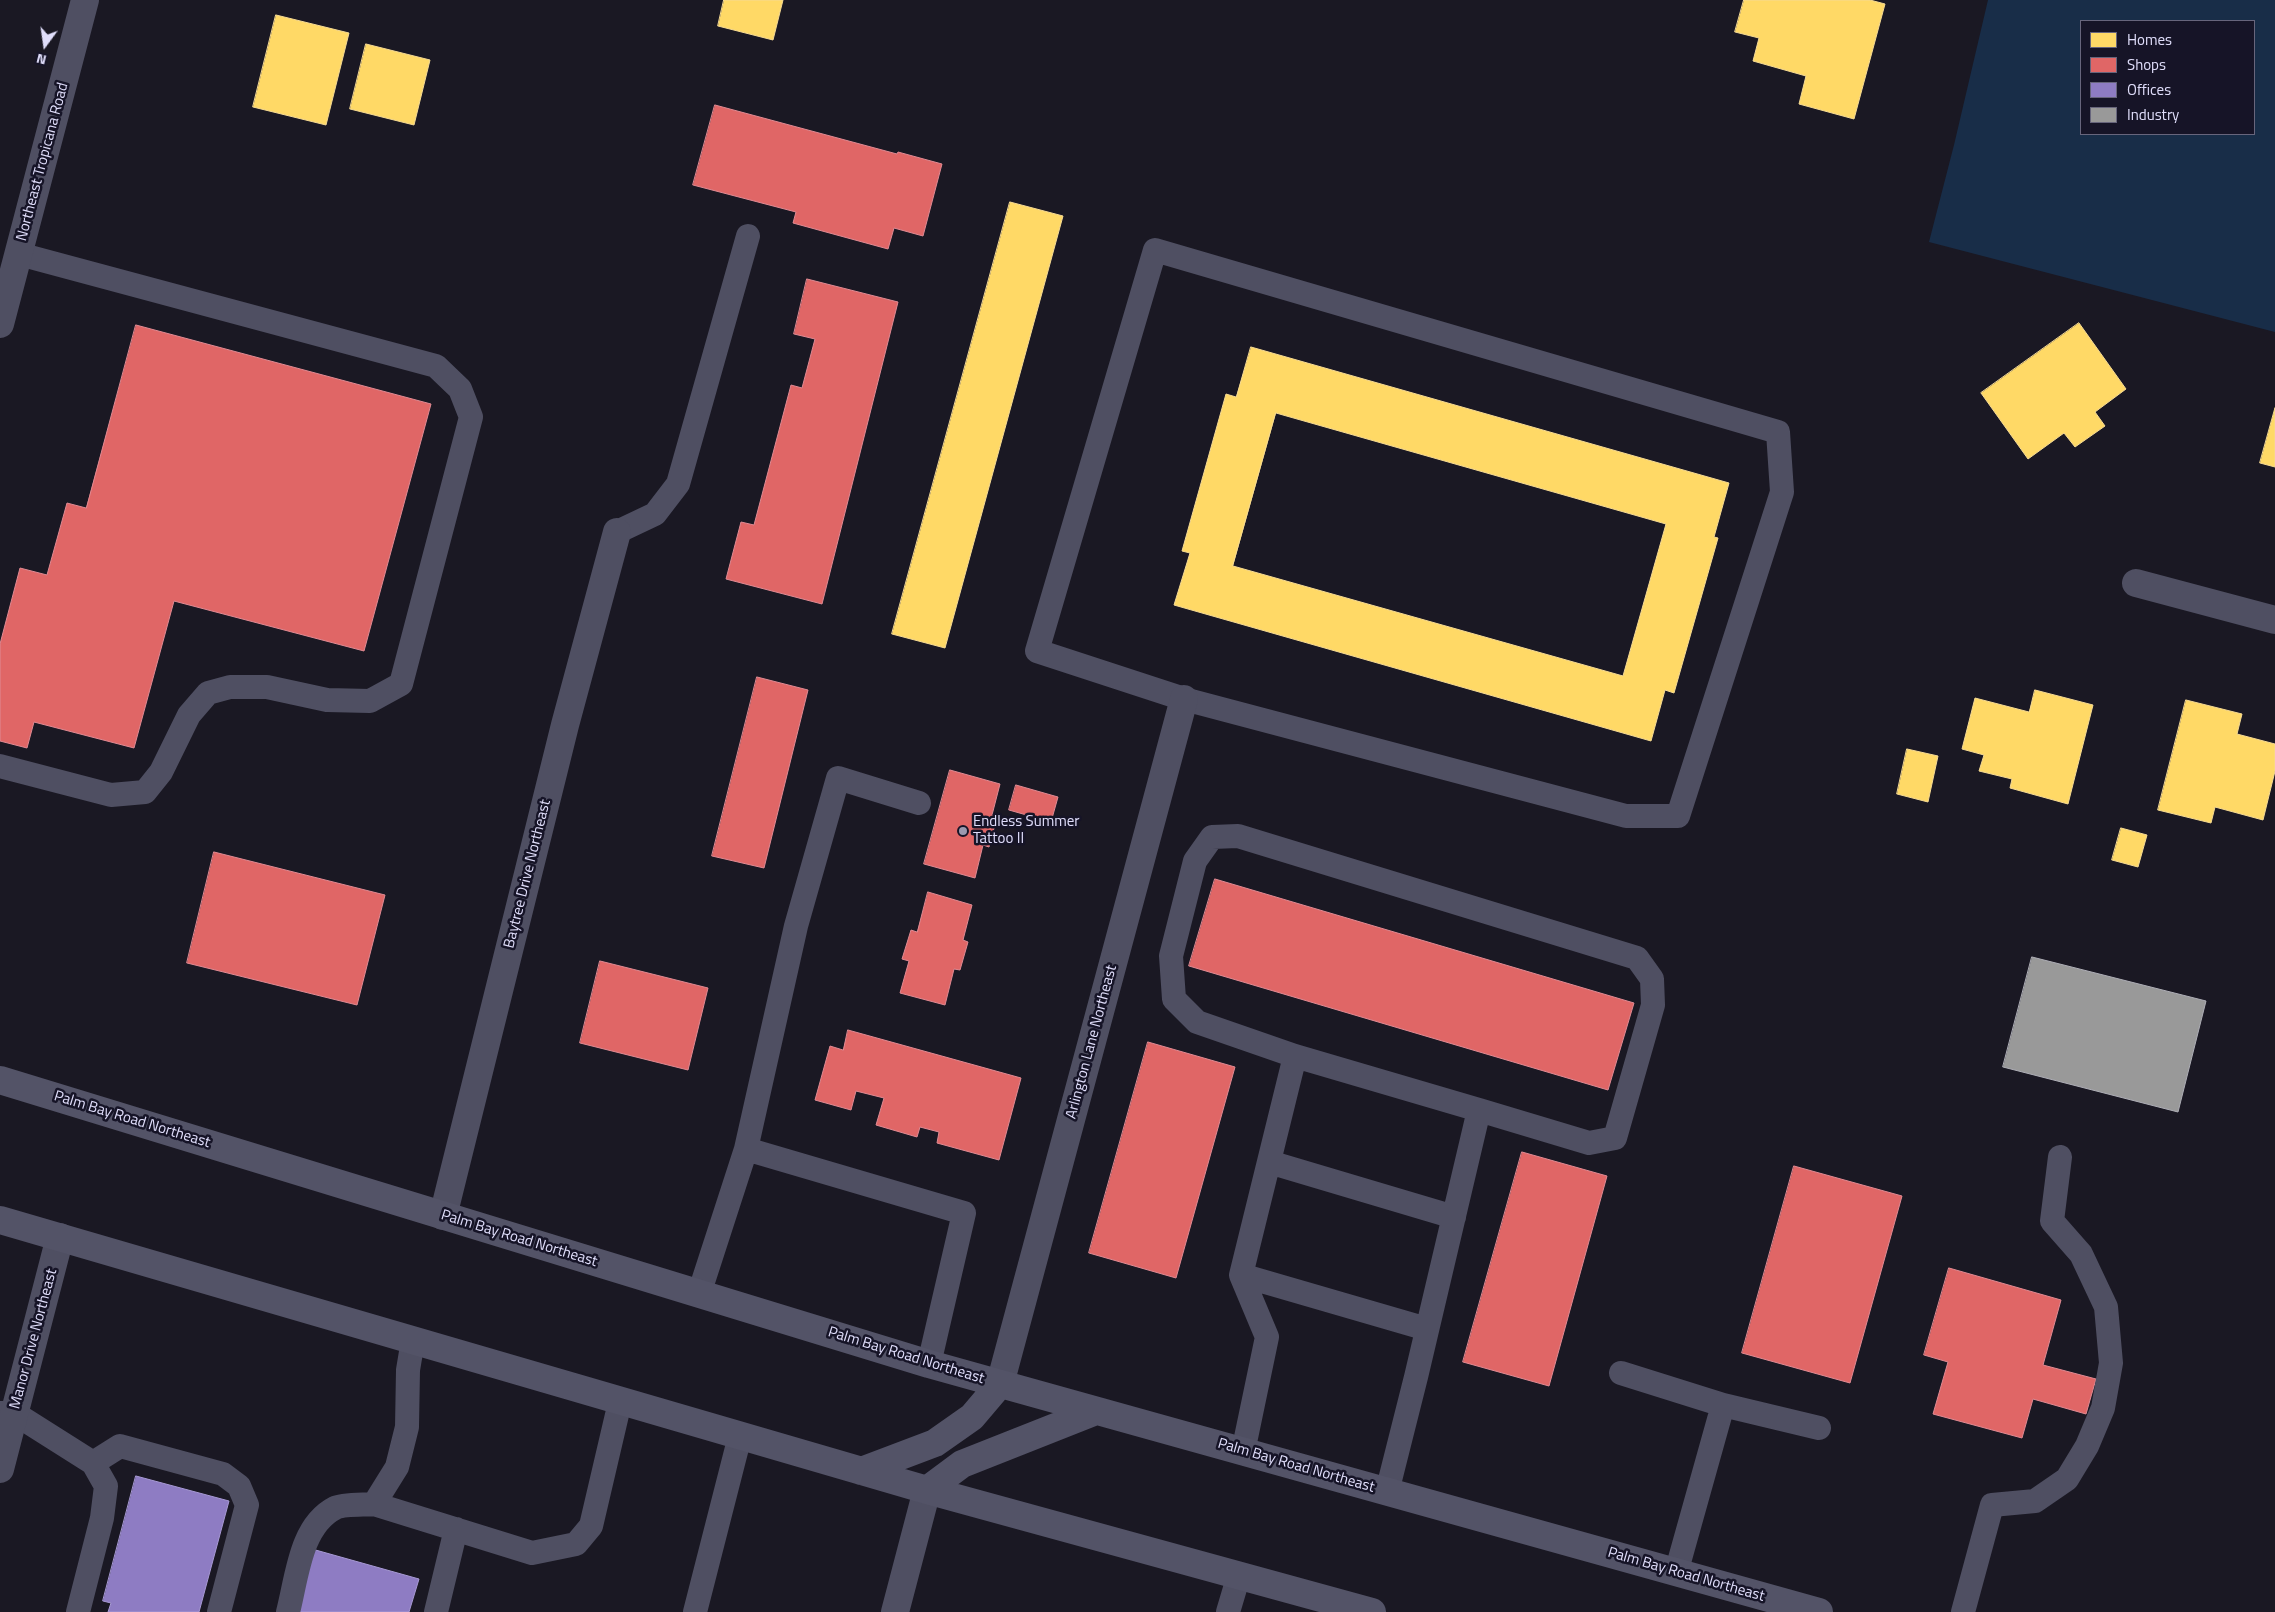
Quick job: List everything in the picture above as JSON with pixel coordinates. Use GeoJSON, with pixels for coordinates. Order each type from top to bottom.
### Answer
{"type":"FeatureCollection","features":[{"type":"Feature","properties":{"kind":"main road","name":"Palm Bay Road Northeast"},"geometry":{"type":"LineString","coordinates":[[0,1080],[928,1364],[1819,1612]]}},
{"type":"Feature","properties":{"kind":"main road"},"geometry":{"type":"LineString","coordinates":[[0,1220],[927,1490],[1372,1612]]}},
{"type":"Feature","properties":{"kind":"main road"},"geometry":{"type":"LineString","coordinates":[[861,1471],[935,1443],[972,1417],[1000,1384]]}},
{"type":"Feature","properties":{"kind":"main road"},"geometry":{"type":"LineString","coordinates":[[927,1490],[962,1464],[1096,1411]]}},
{"type":"Feature","properties":{"kind":"street","name":"Northeast Tropicana Road"},"geometry":{"type":"LineString","coordinates":[[0,324],[85,0]]}},
{"type":"Feature","properties":{"kind":"street","name":"Baytree Drive Northeast"},"geometry":{"type":"LineString","coordinates":[[443,1216],[565,725],[617,532]]}},
{"type":"Feature","properties":{"kind":"street"},"geometry":{"type":"LineString","coordinates":[[2136,583],[2275,620]]}},
{"type":"Feature","properties":{"kind":"street","name":"Arlington Lane Northeast"},"geometry":{"type":"LineString","coordinates":[[1000,1384],[1184,699]]}},
{"type":"Feature","properties":{"kind":"street","name":"Manor Drive Northeast"},"geometry":{"type":"LineString","coordinates":[[0,1469],[7,1413],[60,1237]]}},
{"type":"Feature","properties":{"kind":"street"},"geometry":{"type":"LineString","coordinates":[[894,1612],[927,1490]]}},
{"type":"Feature","properties":{"kind":"lane"},"geometry":{"type":"LineString","coordinates":[[617,532],[655,514],[678,484],[748,236]]}},
{"type":"Feature","properties":{"kind":"lane"},"geometry":{"type":"LineString","coordinates":[[1155,250],[1778,432],[1782,492],[1678,816],[1626,816],[1184,699],[1037,651],[1155,250]]}},
{"type":"Feature","properties":{"kind":"lane"},"geometry":{"type":"LineString","coordinates":[[0,766],[111,795],[145,792],[161,772],[189,715],[208,693],[230,687],[267,687],[328,700],[370,701],[401,684],[471,417],[460,389],[436,366],[19,254]]}},
{"type":"Feature","properties":{"kind":"lane"},"geometry":{"type":"LineString","coordinates":[[699,1294],[746,1149],[796,926],[838,778],[919,802]]}},
{"type":"Feature","properties":{"kind":"lane"},"geometry":{"type":"LineString","coordinates":[[1238,836],[1637,958],[1652,979],[1653,1005],[1615,1138],[1590,1143],[1479,1110],[1295,1056],[1197,1022],[1174,999],[1171,956],[1195,861],[1212,837],[1238,836]]}},
{"type":"Feature","properties":{"kind":"lane"},"geometry":{"type":"LineString","coordinates":[[1243,1452],[1267,1337],[1241,1276],[1295,1056]]}},
{"type":"Feature","properties":{"kind":"lane"},"geometry":{"type":"LineString","coordinates":[[1386,1492],[1479,1110]]}},
{"type":"Feature","properties":{"kind":"lane"},"geometry":{"type":"LineString","coordinates":[[746,1149],[964,1213],[945,1300],[928,1364]]}},
{"type":"Feature","properties":{"kind":"lane"},"geometry":{"type":"LineString","coordinates":[[1963,1612],[1992,1505],[2035,1501],[2067,1479],[2087,1446],[2103,1408],[2111,1363],[2106,1307],[2081,1254],[2052,1221],[2060,1157]]}},
{"type":"Feature","properties":{"kind":"lane"},"geometry":{"type":"LineString","coordinates":[[1269,1162],[1454,1217]]}},
{"type":"Feature","properties":{"kind":"lane"},"geometry":{"type":"LineString","coordinates":[[1241,1276],[1427,1329]]}},
{"type":"Feature","properties":{"kind":"lane"},"geometry":{"type":"LineString","coordinates":[[374,1504],[397,1467],[407,1427],[408,1370],[413,1340]]}},
{"type":"Feature","properties":{"kind":"lane"},"geometry":{"type":"LineString","coordinates":[[1621,1373],[1724,1405],[1819,1428]]}},
{"type":"Feature","properties":{"kind":"lane"},"geometry":{"type":"LineString","coordinates":[[288,1612],[306,1542],[319,1522],[336,1507],[374,1504],[532,1553],[576,1544],[591,1526],[620,1402]]}},
{"type":"Feature","properties":{"kind":"lane"},"geometry":{"type":"LineString","coordinates":[[1676,1573],[1724,1405]]}},
{"type":"Feature","properties":{"kind":"lane"},"geometry":{"type":"LineString","coordinates":[[7,1413],[93,1463],[106,1486],[102,1518],[78,1612]]}},
{"type":"Feature","properties":{"kind":"lane"},"geometry":{"type":"LineString","coordinates":[[695,1612],[740,1436]]}},
{"type":"Feature","properties":{"kind":"lane"},"geometry":{"type":"LineString","coordinates":[[93,1463],[120,1446],[223,1474],[238,1486],[247,1504],[219,1612]]}},
{"type":"Feature","properties":{"kind":"lane"},"geometry":{"type":"LineString","coordinates":[[436,1612],[456,1529]]}},
{"type":"Feature","properties":{"kind":"lane"},"geometry":{"type":"LineString","coordinates":[[1228,1612],[1239,1575]]}},
{"type":"Feature","properties":{"kind":"water"},"geometry":{"type":"Polygon","coordinates":[[[1988,0],[2275,0],[2275,332],[1929,242],[1988,0]]]}},
{"type":"Feature","properties":{"kind":"building: Homes"},"geometry":{"type":"Polygon","coordinates":[[[724,0],[783,0],[773,40],[718,26],[724,0]]]}},
{"type":"Feature","properties":{"kind":"building: Homes"},"geometry":{"type":"Polygon","coordinates":[[[1744,0],[1870,0],[1885,4],[1854,119],[1799,104],[1806,76],[1753,61],[1759,38],[1735,32],[1744,0]]]}},
{"type":"Feature","properties":{"kind":"building: Homes"},"geometry":{"type":"Polygon","coordinates":[[[276,15],[349,33],[326,125],[253,107],[276,15]]]}},
{"type":"Feature","properties":{"kind":"building: Homes"},"geometry":{"type":"Polygon","coordinates":[[[366,44],[430,60],[414,125],[350,109],[366,44]]]}},
{"type":"Feature","properties":{"kind":"building: Homes"},"geometry":{"type":"Polygon","coordinates":[[[1010,202],[1063,216],[945,648],[892,634],[1010,202]]]}},
{"type":"Feature","properties":{"kind":"building: Homes"},"geometry":{"type":"Polygon","coordinates":[[[2079,323],[2126,389],[2095,412],[2105,426],[2075,447],[2064,433],[2028,459],[1981,393],[2079,323]]]}},
{"type":"Feature","properties":{"kind":"building: Homes"},"geometry":{"type":"Polygon","coordinates":[[[1251,347],[1729,483],[1714,537],[1718,538],[1674,693],[1665,690],[1651,741],[1174,605],[1190,553],[1182,551],[1226,394],[1236,397],[1251,347]],[[1276,413],[1233,566],[1623,676],[1666,524],[1276,413]]]}},
{"type":"Feature","properties":{"kind":"building: Homes"},"geometry":{"type":"Polygon","coordinates":[[[2275,408],[2275,467],[2260,463],[2275,408]]]}},
{"type":"Feature","properties":{"kind":"building: Homes"},"geometry":{"type":"Polygon","coordinates":[[[2035,690],[2093,705],[2068,804],[2010,788],[2012,779],[1979,771],[1984,755],[1962,749],[1975,698],[2029,712],[2035,690]]]}},
{"type":"Feature","properties":{"kind":"building: Homes"},"geometry":{"type":"Polygon","coordinates":[[[2186,700],[2242,714],[2237,734],[2275,744],[2275,771],[2263,820],[2215,807],[2211,823],[2158,810],[2186,700]]]}},
{"type":"Feature","properties":{"kind":"building: Homes"},"geometry":{"type":"Polygon","coordinates":[[[1907,749],[1938,756],[1928,802],[1897,794],[1907,749]]]}},
{"type":"Feature","properties":{"kind":"building: Homes"},"geometry":{"type":"Polygon","coordinates":[[[2121,828],[2147,835],[2138,867],[2112,860],[2121,828]]]}},
{"type":"Feature","properties":{"kind":"building: Shops"},"geometry":{"type":"Polygon","coordinates":[[[715,105],[897,154],[898,152],[942,164],[923,236],[894,228],[888,249],[793,223],[796,212],[693,185],[715,105]]]}},
{"type":"Feature","properties":{"kind":"building: Shops"},"geometry":{"type":"Polygon","coordinates":[[[807,279],[898,302],[822,604],[726,579],[741,522],[754,525],[791,385],[802,388],[815,339],[794,334],[807,279]]]}},
{"type":"Feature","properties":{"kind":"building: Shops"},"geometry":{"type":"Polygon","coordinates":[[[136,325],[431,404],[364,651],[174,601],[134,748],[34,722],[27,748],[0,741],[0,644],[20,568],[47,575],[67,503],[86,508],[136,325]]]}},
{"type":"Feature","properties":{"kind":"building: Shops"},"geometry":{"type":"Polygon","coordinates":[[[757,677],[808,690],[764,868],[712,856],[757,677]]]}},
{"type":"Feature","properties":{"kind":"building: Shops","name":"Endless Summer Tattoo II"},"geometry":{"type":"Polygon","coordinates":[[[950,770],[1000,784],[992,815],[997,817],[989,847],[983,845],[975,878],[924,864],[950,770]]]}},
{"type":"Feature","properties":{"kind":"building: Shops"},"geometry":{"type":"Polygon","coordinates":[[[1016,785],[1058,797],[1051,822],[1009,810],[1016,785]]]}},
{"type":"Feature","properties":{"kind":"building: Shops"},"geometry":{"type":"Polygon","coordinates":[[[214,852],[385,895],[357,1005],[187,963],[214,852]]]}},
{"type":"Feature","properties":{"kind":"building: Shops"},"geometry":{"type":"Polygon","coordinates":[[[1215,879],[1634,1003],[1608,1090],[1189,966],[1215,879]]]}},
{"type":"Feature","properties":{"kind":"building: Shops"},"geometry":{"type":"Polygon","coordinates":[[[928,892],[972,905],[963,940],[968,942],[960,970],[954,969],[945,1005],[900,993],[909,961],[902,959],[911,930],[917,932],[928,892]]]}},
{"type":"Feature","properties":{"kind":"building: Shops"},"geometry":{"type":"Polygon","coordinates":[[[600,961],[708,988],[688,1070],[580,1043],[600,961]]]}},
{"type":"Feature","properties":{"kind":"building: Shops"},"geometry":{"type":"Polygon","coordinates":[[[848,1030],[1021,1078],[999,1160],[937,1143],[939,1132],[920,1127],[917,1137],[876,1125],[884,1098],[856,1091],[851,1110],[815,1100],[830,1046],[843,1050],[848,1030]]]}},
{"type":"Feature","properties":{"kind":"building: Shops"},"geometry":{"type":"Polygon","coordinates":[[[1148,1042],[1235,1067],[1176,1278],[1089,1253],[1148,1042]]]}},
{"type":"Feature","properties":{"kind":"building: Shops"},"geometry":{"type":"Polygon","coordinates":[[[1522,1152],[1607,1176],[1549,1386],[1463,1362],[1522,1152]]]}},
{"type":"Feature","properties":{"kind":"building: Shops"},"geometry":{"type":"Polygon","coordinates":[[[1794,1166],[1902,1196],[1850,1383],[1742,1353],[1794,1166]]]}},
{"type":"Feature","properties":{"kind":"building: Shops"},"geometry":{"type":"Polygon","coordinates":[[[1949,1268],[2061,1300],[2043,1365],[2096,1379],[2086,1414],[2033,1399],[2022,1438],[1933,1414],[1948,1362],[1924,1355],[1949,1268]]]}},
{"type":"Feature","properties":{"kind":"building: Offices"},"geometry":{"type":"Polygon","coordinates":[[[136,1476],[229,1501],[199,1612],[108,1612],[111,1603],[103,1601],[136,1476]]]}},
{"type":"Feature","properties":{"kind":"building: Offices"},"geometry":{"type":"Polygon","coordinates":[[[312,1549],[419,1579],[409,1612],[294,1612],[312,1549]]]}},
{"type":"Feature","properties":{"kind":"building: Industry"},"geometry":{"type":"Polygon","coordinates":[[[2032,957],[2206,1001],[2178,1112],[2003,1067],[2032,957]]]}},
{"type":"Feature","properties":{"kind":"place","name":"Endless Summer Tattoo II"},"geometry":{"type":"Point","coordinates":[963,831]}}]}
